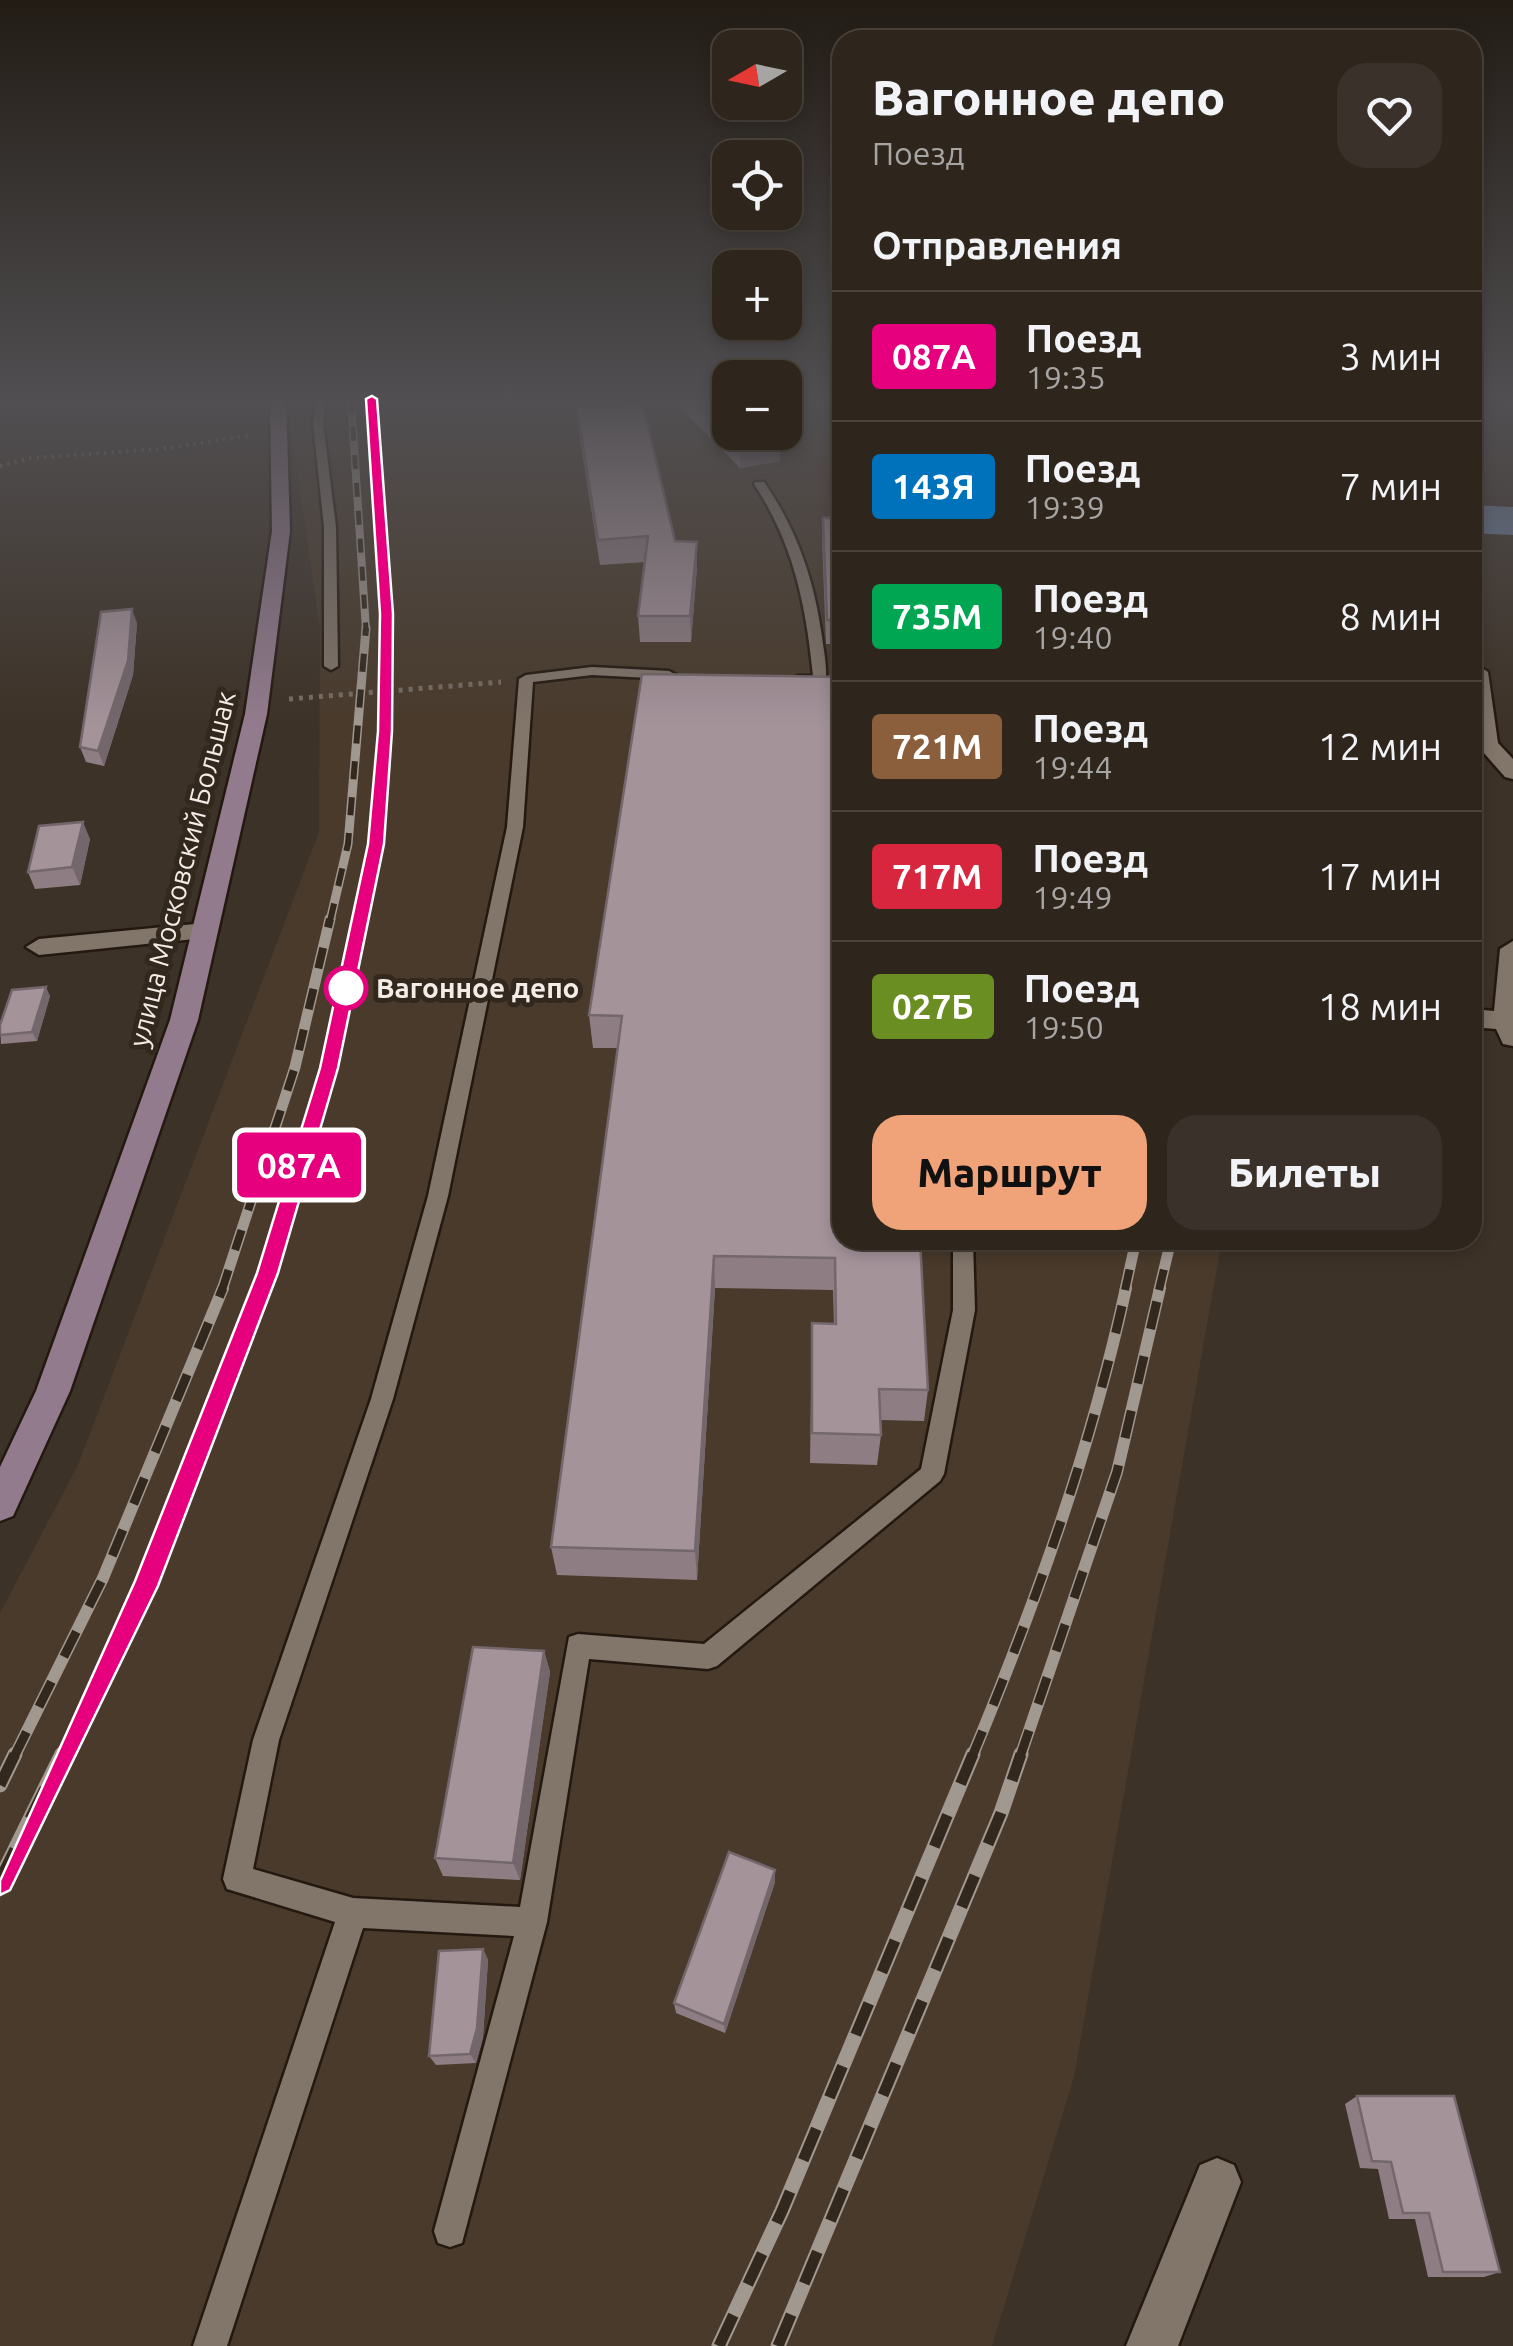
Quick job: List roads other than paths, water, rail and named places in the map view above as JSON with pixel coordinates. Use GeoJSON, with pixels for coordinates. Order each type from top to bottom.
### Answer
{"type":"FeatureCollection","features":[{"type":"Feature","properties":{"kind":"street","name":"улица Московский Большак"},"geometry":{"type":"LineString","coordinates":[[0,1504],[53,1391],[184,1020],[258,701],[281,508]]}},
{"type":"Feature","properties":{"kind":"street"},"geometry":{"type":"LineString","coordinates":[[1482,704],[1487,744],[1512,771]]}},
{"type":"Feature","properties":{"kind":"street"},"geometry":{"type":"LineString","coordinates":[[1482,768],[1512,771]]}},
{"type":"Feature","properties":{"kind":"street"},"geometry":{"type":"LineString","coordinates":[[38,948],[205,931]]}},
{"type":"Feature","properties":{"kind":"street"},"geometry":{"type":"LineString","coordinates":[[1482,1021],[1510,1029],[1513,948]]}},
{"type":"Feature","properties":{"kind":"street"},"geometry":{"type":"LineString","coordinates":[[1152,2346],[1217,2182]]}},
{"type":"Feature","properties":{"kind":"lane"},"geometry":{"type":"LineString","coordinates":[[328,508],[331,666]]}},
{"type":"Feature","properties":{"kind":"lane"},"geometry":{"type":"LineString","coordinates":[[778,508],[811,588],[826,682],[781,679]]}},
{"type":"Feature","properties":{"kind":"lane"},"geometry":{"type":"LineString","coordinates":[[532,1922],[353,1913],[237,1879],[266,1740],[382,1399],[438,1196],[515,827],[526,682],[592,671],[687,675]]}},
{"type":"Feature","properties":{"kind":"lane"},"geometry":{"type":"LineString","coordinates":[[450,2231],[532,1922],[578,1646],[708,1657],[932,1474],[964,1310],[963,1250]]}},
{"type":"Feature","properties":{"kind":"lane"},"geometry":{"type":"LineString","coordinates":[[210,2346],[353,1913]]}},
{"type":"Feature","properties":{"kind":"waterway"},"geometry":{"type":"LineString","coordinates":[[1482,519],[1513,521]]}},
{"type":"Feature","properties":{"kind":"railway"},"geometry":{"type":"LineString","coordinates":[[358,508],[366,629]]}},
{"type":"Feature","properties":{"kind":"railway"},"geometry":{"type":"LineString","coordinates":[[379,508],[387,629]]}},
{"type":"Feature","properties":{"kind":"railway"},"geometry":{"type":"LineString","coordinates":[[330,921],[348,844],[366,629]]}},
{"type":"Feature","properties":{"kind":"railway"},"geometry":{"type":"LineString","coordinates":[[360,921],[380,775],[387,629]]}},
{"type":"Feature","properties":{"kind":"railway"},"geometry":{"type":"LineString","coordinates":[[222,1290],[295,1067],[330,919]]}},
{"type":"Feature","properties":{"kind":"railway"},"geometry":{"type":"LineString","coordinates":[[260,1290],[329,1068],[360,919]]}},
{"type":"Feature","properties":{"kind":"railway"},"geometry":{"type":"LineString","coordinates":[[1125,1290],[1134,1250]]}},
{"type":"Feature","properties":{"kind":"railway"},"geometry":{"type":"LineString","coordinates":[[1159,1290],[1169,1250]]}},
{"type":"Feature","properties":{"kind":"railway"},"geometry":{"type":"LineString","coordinates":[[14,1757],[103,1578],[223,1288]]}},
{"type":"Feature","properties":{"kind":"railway"},"geometry":{"type":"LineString","coordinates":[[61,1757],[146,1585],[261,1288]]}},
{"type":"Feature","properties":{"kind":"railway"},"geometry":{"type":"LineString","coordinates":[[972,1757],[1060,1526],[1096,1408],[1126,1288]]}},
{"type":"Feature","properties":{"kind":"railway"},"geometry":{"type":"LineString","coordinates":[[1020,1757],[1117,1472],[1160,1288]]}},
{"type":"Feature","properties":{"kind":"railway"},"geometry":{"type":"LineString","coordinates":[[0,1785],[15,1754]]}},
{"type":"Feature","properties":{"kind":"railway"},"geometry":{"type":"LineString","coordinates":[[0,1880],[62,1754]]}},
{"type":"Feature","properties":{"kind":"railway"},"geometry":{"type":"LineString","coordinates":[[719,2346],[782,2211],[973,1754]]}},
{"type":"Feature","properties":{"kind":"railway"},"geometry":{"type":"LineString","coordinates":[[778,2346],[1001,1813],[1021,1754]]}},
{"type":"Feature","properties":{"kind":"train","name":"087А"},"geometry":{"type":"LineString","coordinates":[[0,1881],[146,1586],[267,1273],[329,1068],[376,844],[385,731],[386,614],[379,508]]}},
{"type":"Feature","properties":{"kind":"place","name":"Вагонное депо"},"geometry":{"type":"Point","coordinates":[346,988]}}]}
